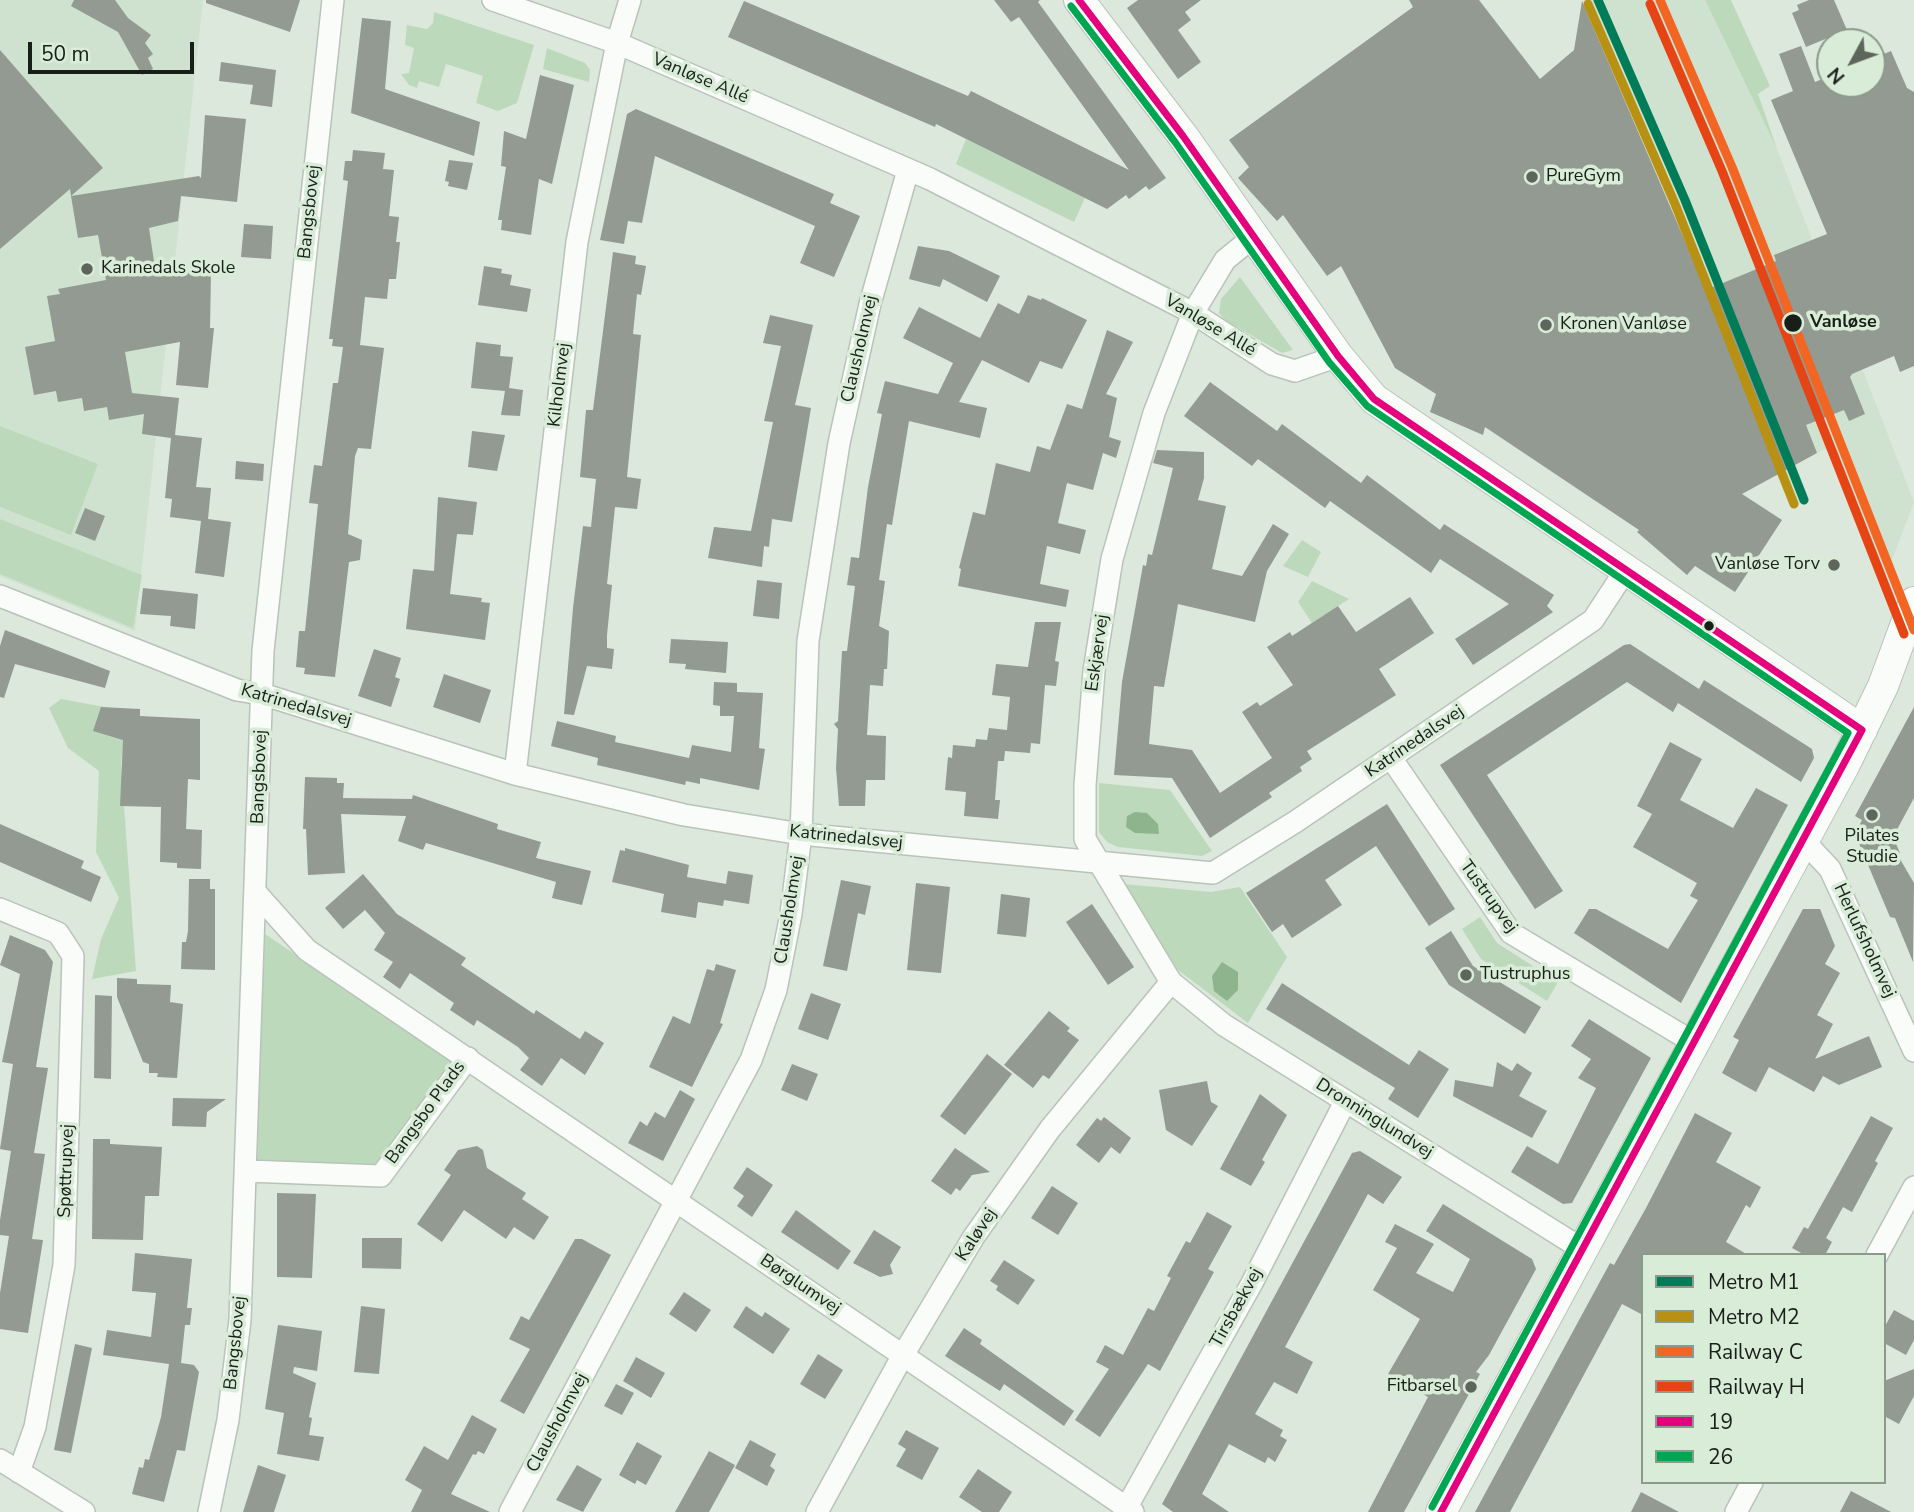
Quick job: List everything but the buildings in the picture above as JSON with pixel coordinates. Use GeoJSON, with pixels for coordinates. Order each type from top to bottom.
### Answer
{"type":"FeatureCollection","features":[{"type":"Feature","properties":{"kind":"street","name":"Bangsbovej"},"geometry":{"type":"LineString","coordinates":[[209,1512],[228,1420],[240,1320],[257,894],[263,651],[333,0]]}},
{"type":"Feature","properties":{"kind":"street","name":"Vanløse Allé"},"geometry":{"type":"LineString","coordinates":[[494,0],[617,43],[908,170],[1193,313],[1272,364],[1295,371],[1338,356]]}},
{"type":"Feature","properties":{"kind":"street","name":"Kilholmvej"},"geometry":{"type":"LineString","coordinates":[[515,774],[577,242],[617,43],[630,0]]}},
{"type":"Feature","properties":{"kind":"street"},"geometry":{"type":"LineString","coordinates":[[1079,0],[1183,136],[1338,356],[1374,400],[1625,571],[1711,625],[1862,730]]}},
{"type":"Feature","properties":{"kind":"street","name":"Clausholmvej"},"geometry":{"type":"LineString","coordinates":[[510,1512],[751,1060],[776,990],[791,914],[802,834],[808,641],[839,443],[870,304],[908,170]]}},
{"type":"Feature","properties":{"kind":"street","name":"Eskjærvej"},"geometry":{"type":"LineString","coordinates":[[1171,982],[1085,839],[1085,785],[1094,671],[1112,559],[1154,413],[1193,313],[1225,260],[1253,237]]}},
{"type":"Feature","properties":{"kind":"street","name":"Katrinedalsvej"},"geometry":{"type":"LineString","coordinates":[[0,596],[237,690],[262,694],[515,774],[684,816],[802,834],[1213,873],[1391,758],[1593,620],[1625,571]]}},
{"type":"Feature","properties":{"kind":"street"},"geometry":{"type":"LineString","coordinates":[[1441,1512],[1862,730],[1883,686],[1914,602]]}},
{"type":"Feature","properties":{"kind":"street","name":"Tustrupvej"},"geometry":{"type":"LineString","coordinates":[[1391,758],[1511,933],[1693,1042]]}},
{"type":"Feature","properties":{"kind":"street","name":"Herlufsholmvej"},"geometry":{"type":"LineString","coordinates":[[1802,839],[1830,869],[1914,1051]]}},
{"type":"Feature","properties":{"kind":"street","name":"Bangsbo Plads"},"geometry":{"type":"LineString","coordinates":[[247,1171],[381,1176],[468,1058],[307,950],[257,894]]}},
{"type":"Feature","properties":{"kind":"street","name":"Spøttrupvej"},"geometry":{"type":"LineString","coordinates":[[0,909],[58,933],[73,956],[65,1265],[35,1427],[19,1472]]}},
{"type":"Feature","properties":{"kind":"street","name":"Dronninglundvej"},"geometry":{"type":"LineString","coordinates":[[1171,982],[1224,1026],[1582,1249]]}},
{"type":"Feature","properties":{"kind":"street","name":"Kaløvej"},"geometry":{"type":"LineString","coordinates":[[817,1512],[903,1355],[974,1238],[1050,1129],[1171,982]]}},
{"type":"Feature","properties":{"kind":"street","name":"Børglumvej"},"geometry":{"type":"LineString","coordinates":[[468,1058],[1127,1510]]}},
{"type":"Feature","properties":{"kind":"street","name":"Tirsbækvej"},"geometry":{"type":"LineString","coordinates":[[1127,1510],[1252,1283],[1345,1102]]}},
{"type":"Feature","properties":{"kind":"street"},"geometry":{"type":"LineString","coordinates":[[1878,1253],[1914,1187]]}},
{"type":"Feature","properties":{"kind":"street"},"geometry":{"type":"LineString","coordinates":[[0,1460],[84,1512]]}},
{"type":"Feature","properties":{"kind":"street"},"geometry":{"type":"LineString","coordinates":[[1736,1512],[1751,1484]]}},
{"type":"Feature","properties":{"kind":"shaded area","name":"Karinedals Skole"},"geometry":{"type":"Polygon","coordinates":[[[0,0],[203,0],[135,631],[0,576],[0,0]]]}},
{"type":"Feature","properties":{"kind":"shaded area"},"geometry":{"type":"Polygon","coordinates":[[[1586,0],[1705,0],[1777,149],[1914,502],[1885,578],[1833,446],[1795,462],[1809,499],[1798,504],[1672,197],[1586,0]]]}},
{"type":"Feature","properties":{"kind":"shaded area"},"geometry":{"type":"Polygon","coordinates":[[[1705,0],[1731,0],[1770,86],[1758,94],[1777,149],[1705,0]]]}},
{"type":"Feature","properties":{"kind":"shaded area"},"geometry":{"type":"Polygon","coordinates":[[[434,12],[534,45],[517,103],[498,111],[476,103],[483,76],[446,64],[439,87],[419,81],[417,88],[409,85],[401,74],[409,73],[414,48],[405,45],[407,25],[427,29],[433,23],[434,12]]]}},
{"type":"Feature","properties":{"kind":"shaded area"},"geometry":{"type":"Polygon","coordinates":[[[547,48],[585,63],[590,70],[589,82],[543,69],[547,48]]]}},
{"type":"Feature","properties":{"kind":"shaded area"},"geometry":{"type":"Polygon","coordinates":[[[966,139],[1085,198],[1074,222],[956,164],[966,139]]]}},
{"type":"Feature","properties":{"kind":"shaded area"},"geometry":{"type":"Polygon","coordinates":[[[1240,277],[1293,350],[1282,353],[1225,320],[1219,313],[1221,299],[1240,277]]]}},
{"type":"Feature","properties":{"kind":"shaded area"},"geometry":{"type":"Polygon","coordinates":[[[0,426],[98,464],[71,535],[0,507],[0,426]]]}},
{"type":"Feature","properties":{"kind":"shaded area"},"geometry":{"type":"Polygon","coordinates":[[[0,519],[142,575],[133,628],[0,574],[0,519]]]}},
{"type":"Feature","properties":{"kind":"shaded area"},"geometry":{"type":"Polygon","coordinates":[[[1302,540],[1321,552],[1308,577],[1283,566],[1302,540]]]}},
{"type":"Feature","properties":{"kind":"shaded area"},"geometry":{"type":"Polygon","coordinates":[[[1312,581],[1349,599],[1312,623],[1298,602],[1312,581]]]}},
{"type":"Feature","properties":{"kind":"shaded area"},"geometry":{"type":"Polygon","coordinates":[[[61,699],[127,711],[121,764],[136,971],[92,979],[101,939],[119,898],[96,852],[99,771],[68,748],[49,708],[61,699]]]}},
{"type":"Feature","properties":{"kind":"shaded area"},"geometry":{"type":"Polygon","coordinates":[[[1099,783],[1170,790],[1212,851],[1202,856],[1118,847],[1107,842],[1099,832],[1099,783]]]}},
{"type":"Feature","properties":{"kind":"shaded area"},"geometry":{"type":"Polygon","coordinates":[[[1135,812],[1147,813],[1158,824],[1159,834],[1135,833],[1126,827],[1127,816],[1135,812]]]}},
{"type":"Feature","properties":{"kind":"shaded area"},"geometry":{"type":"Polygon","coordinates":[[[1123,884],[1211,892],[1240,887],[1287,957],[1248,1023],[1178,970],[1123,884]]]}},
{"type":"Feature","properties":{"kind":"shaded area"},"geometry":{"type":"Polygon","coordinates":[[[1480,917],[1497,943],[1558,982],[1547,1001],[1481,959],[1462,929],[1480,917]]]}},
{"type":"Feature","properties":{"kind":"shaded area"},"geometry":{"type":"Polygon","coordinates":[[[265,934],[453,1060],[378,1169],[254,1165],[265,934]]]}},
{"type":"Feature","properties":{"kind":"shaded area"},"geometry":{"type":"Polygon","coordinates":[[[1222,962],[1238,972],[1238,990],[1227,1001],[1214,991],[1212,976],[1222,962]]]}},
{"type":"Feature","properties":{"kind":"metro line","name":"M1"},"geometry":{"type":"LineString","coordinates":[[1598,0],[1685,200],[1804,500]]}},
{"type":"Feature","properties":{"kind":"metro line","name":"M2"},"geometry":{"type":"LineString","coordinates":[[1588,4],[1675,204],[1794,504]]}},
{"type":"Feature","properties":{"kind":"rail line","name":"C"},"geometry":{"type":"LineString","coordinates":[[1660,0],[1732,167],[1914,630]]}},
{"type":"Feature","properties":{"kind":"rail line","name":"H"},"geometry":{"type":"LineString","coordinates":[[1650,4],[1722,171],[1904,634]]}},
{"type":"Feature","properties":{"kind":"transit line","name":"19"},"geometry":{"type":"LineString","coordinates":[[1079,0],[1183,136],[1338,356],[1374,399],[1862,730]]}},
{"type":"Feature","properties":{"kind":"transit line","name":"26"},"geometry":{"type":"LineString","coordinates":[[1071,6],[1175,142],[1329,362],[1367,406],[1848,733],[1432,1507]]}},
{"type":"Feature","properties":{"kind":"transit line","name":"19"},"geometry":{"type":"LineString","coordinates":[[1441,1512],[1862,730]]}},
{"type":"Feature","properties":{"kind":"place","name":"PureGym"},"geometry":{"type":"Point","coordinates":[1532,177]}},
{"type":"Feature","properties":{"kind":"place","name":"Karinedals Skole"},"geometry":{"type":"Point","coordinates":[87,269]}},
{"type":"Feature","properties":{"kind":"place","name":"Vanløse"},"geometry":{"type":"Point","coordinates":[1793,323]}},
{"type":"Feature","properties":{"kind":"place","name":"Kronen Vanløse"},"geometry":{"type":"Point","coordinates":[1546,325]}},
{"type":"Feature","properties":{"kind":"place","name":"Vanløse Torv"},"geometry":{"type":"Point","coordinates":[1834,565]}},
{"type":"Feature","properties":{"kind":"place","name":"Pilates Studie"},"geometry":{"type":"Point","coordinates":[1872,815]}},
{"type":"Feature","properties":{"kind":"place","name":"Tustruphus"},"geometry":{"type":"Point","coordinates":[1466,975]}},
{"type":"Feature","properties":{"kind":"place","name":"Fitbarsel"},"geometry":{"type":"Point","coordinates":[1471,1387]}}]}
